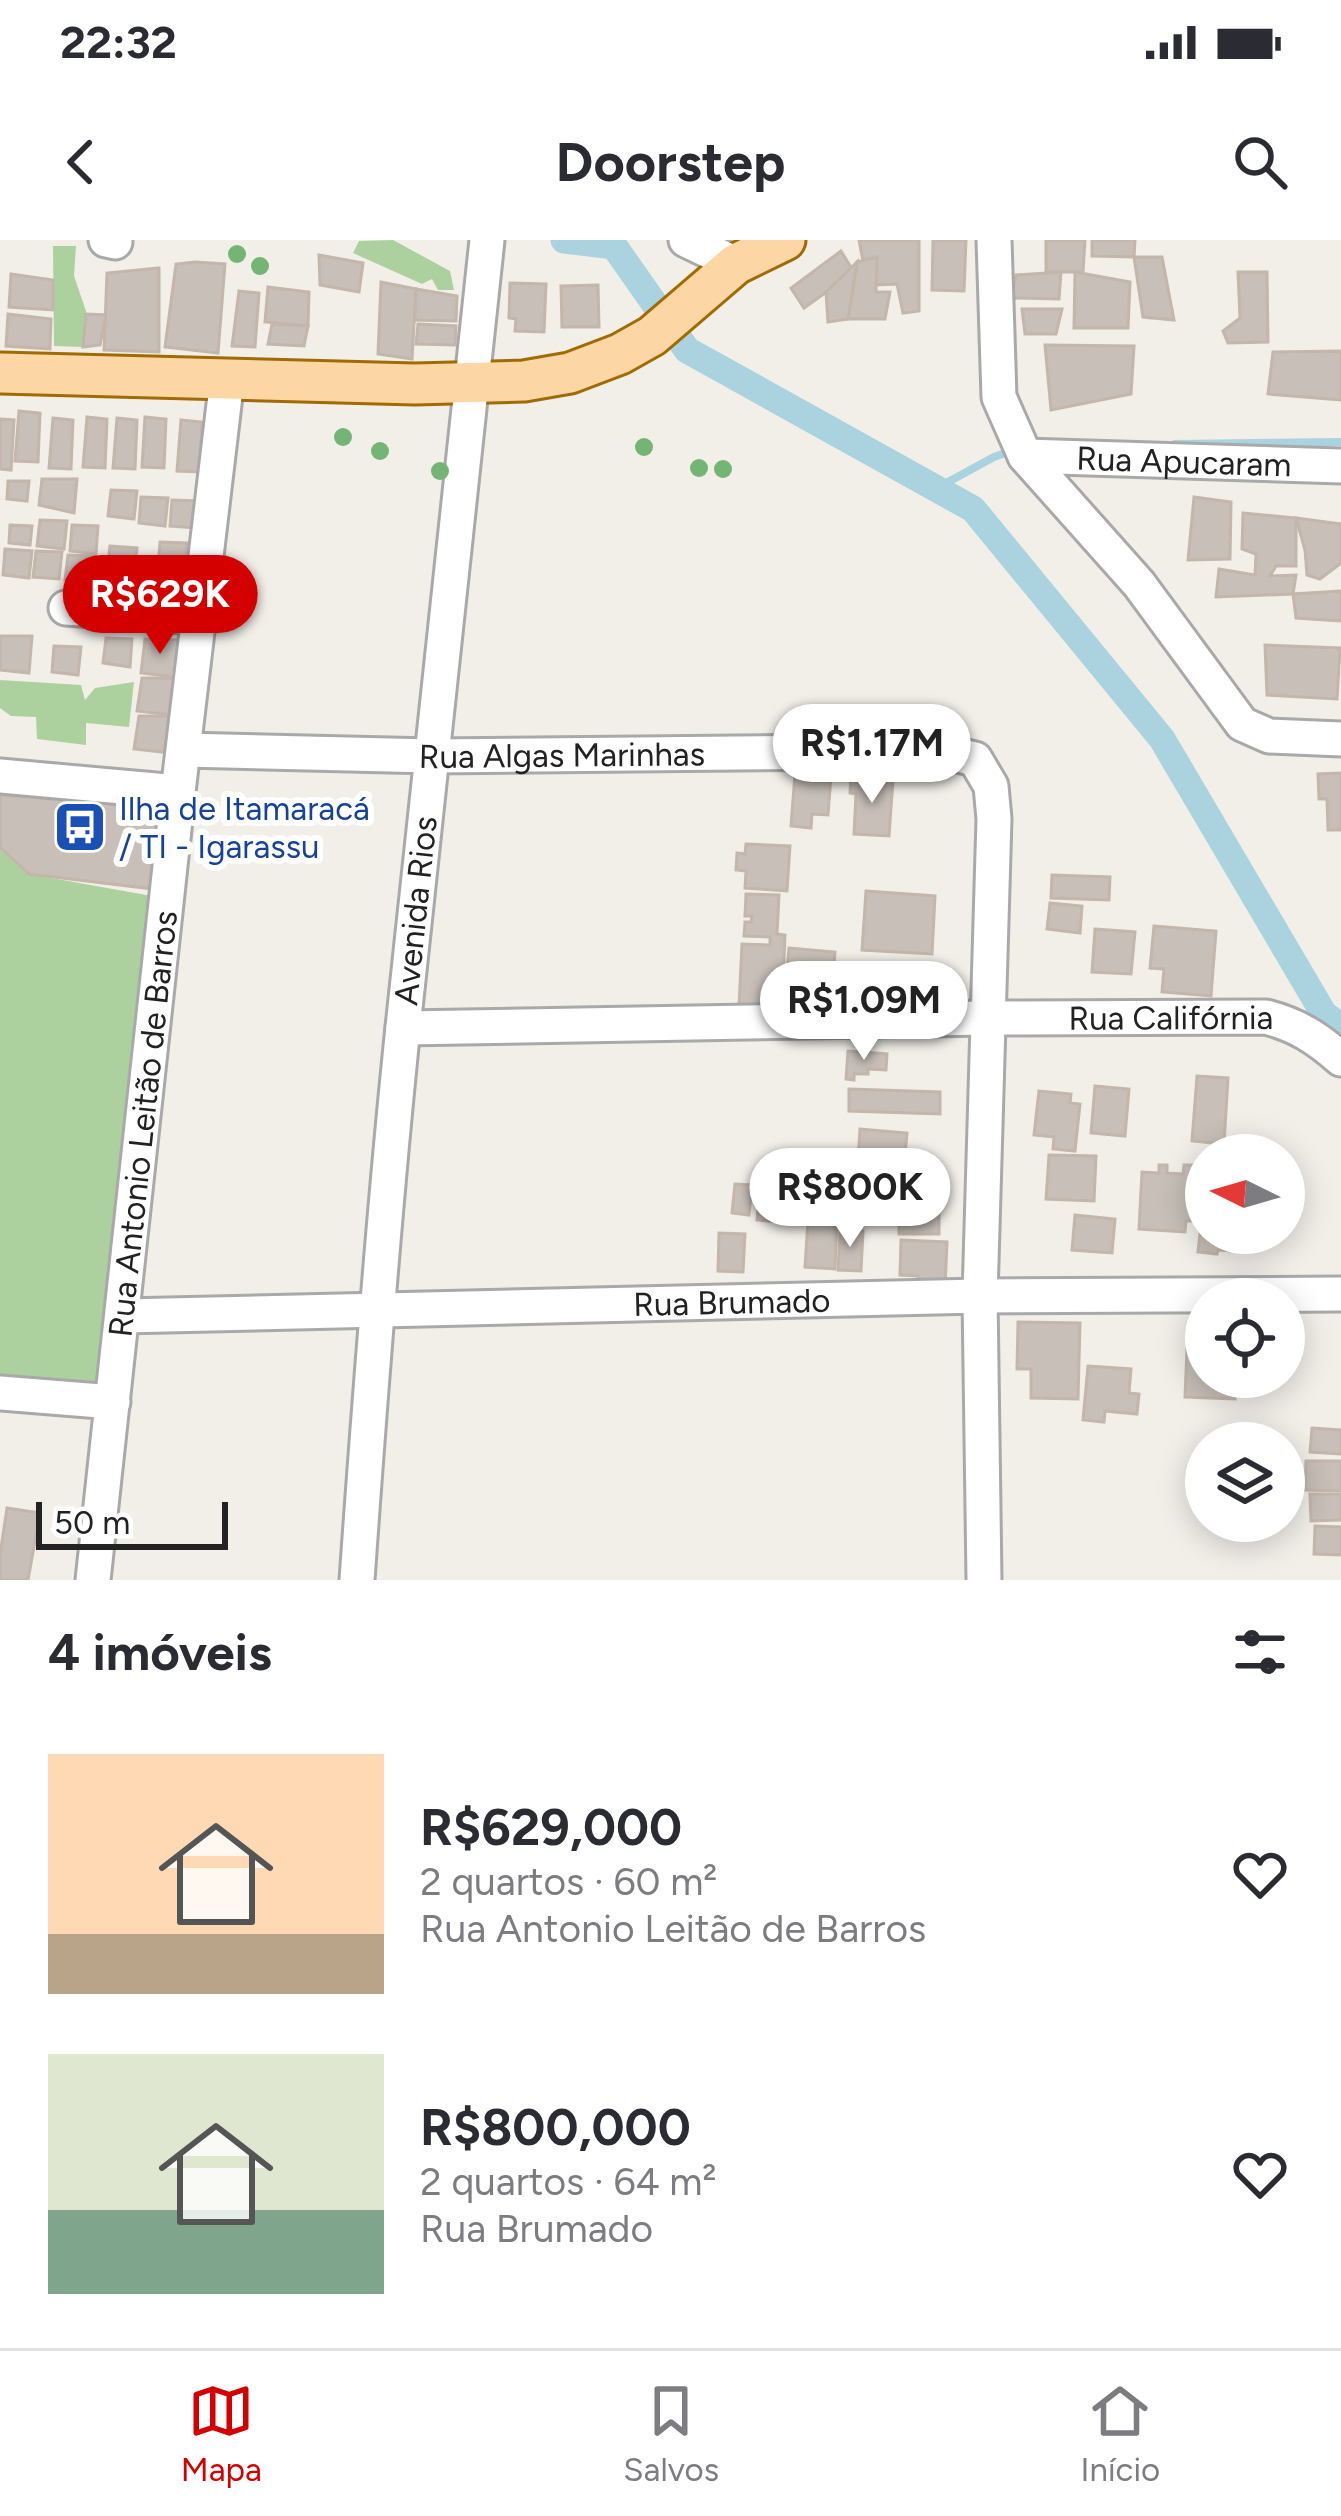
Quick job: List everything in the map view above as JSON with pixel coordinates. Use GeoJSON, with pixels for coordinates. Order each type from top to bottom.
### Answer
{"type":"FeatureCollection","features":[{"type":"Feature","properties":{"kind":"main road"},"geometry":{"type":"LineString","coordinates":[[0,373],[524,381],[570,373],[620,354],[652,336],[736,264],[785,240]]}},
{"type":"Feature","properties":{"kind":"street"},"geometry":{"type":"LineString","coordinates":[[686,240],[736,264]]}},
{"type":"Feature","properties":{"kind":"street"},"geometry":{"type":"LineString","coordinates":[[994,240],[999,397],[1025,456],[1139,584],[1242,724],[1269,736],[1341,739]]}},
{"type":"Feature","properties":{"kind":"street","name":"Avenida Rios"},"geometry":{"type":"LineString","coordinates":[[357,1580],[403,1028],[486,246]]}},
{"type":"Feature","properties":{"kind":"street","name":"Rua Antonio Leitão de Barros"},"geometry":{"type":"LineString","coordinates":[[93,1580],[227,379]]}},
{"type":"Feature","properties":{"kind":"street","name":"Rua Apucaram"},"geometry":{"type":"LineString","coordinates":[[1025,456],[1341,466]]}},
{"type":"Feature","properties":{"kind":"street"},"geometry":{"type":"LineString","coordinates":[[66,608],[198,617]]}},
{"type":"Feature","properties":{"kind":"street","name":"Rua Algas Marinhas"},"geometry":{"type":"LineString","coordinates":[[184,750],[432,756],[940,751],[975,759],[992,786],[994,819],[987,1018]]}},
{"type":"Feature","properties":{"kind":"street"},"geometry":{"type":"LineString","coordinates":[[0,776],[178,792]]}},
{"type":"Feature","properties":{"kind":"street","name":"Rua Califórnia"},"geometry":{"type":"LineString","coordinates":[[403,1028],[1266,1017],[1292,1024],[1341,1059]]}},
{"type":"Feature","properties":{"kind":"street"},"geometry":{"type":"LineString","coordinates":[[984,1580],[980,1296],[987,1018]]}},
{"type":"Feature","properties":{"kind":"street","name":"Rua Brumado"},"geometry":{"type":"LineString","coordinates":[[122,1316],[980,1296],[1341,1294]]}},
{"type":"Feature","properties":{"kind":"street"},"geometry":{"type":"LineString","coordinates":[[0,1393],[113,1402]]}},
{"type":"Feature","properties":{"kind":"green space"},"geometry":{"type":"Polygon","coordinates":[[[393,240],[450,271],[454,290],[438,290],[432,279],[422,284],[353,253],[359,241],[393,240]]]}},
{"type":"Feature","properties":{"kind":"green space"},"geometry":{"type":"Polygon","coordinates":[[[53,246],[76,246],[74,276],[86,311],[83,347],[54,346],[53,246]]]}},
{"type":"Feature","properties":{"kind":"green space"},"geometry":{"type":"Polygon","coordinates":[[[0,680],[81,685],[85,700],[95,688],[134,682],[129,727],[86,723],[86,745],[37,739],[36,717],[11,716],[0,708],[0,680]]]}},
{"type":"Feature","properties":{"kind":"green space"},"geometry":{"type":"Polygon","coordinates":[[[0,847],[29,874],[152,896],[106,1396],[0,1386],[0,847]]]}},
{"type":"Feature","properties":{"kind":"building"},"geometry":{"type":"Polygon","coordinates":[[[859,240],[919,240],[919,311],[903,313],[897,284],[876,285],[877,257],[863,261],[859,240]]]}},
{"type":"Feature","properties":{"kind":"building"},"geometry":{"type":"Polygon","coordinates":[[[933,240],[966,240],[964,291],[932,290],[933,240]]]}},
{"type":"Feature","properties":{"kind":"building"},"geometry":{"type":"Polygon","coordinates":[[[1046,240],[1085,240],[1083,272],[1046,272],[1046,240]]]}},
{"type":"Feature","properties":{"kind":"building"},"geometry":{"type":"Polygon","coordinates":[[[1092,240],[1135,240],[1134,257],[1092,256],[1092,240]]]}},
{"type":"Feature","properties":{"kind":"building"},"geometry":{"type":"Polygon","coordinates":[[[841,251],[854,272],[804,308],[791,288],[841,251]]]}},
{"type":"Feature","properties":{"kind":"building"},"geometry":{"type":"Polygon","coordinates":[[[319,255],[363,263],[359,292],[320,285],[319,255]]]}},
{"type":"Feature","properties":{"kind":"building"},"geometry":{"type":"Polygon","coordinates":[[[877,257],[876,292],[890,292],[885,319],[848,319],[857,262],[877,257]]]}},
{"type":"Feature","properties":{"kind":"building"},"geometry":{"type":"Polygon","coordinates":[[[1134,257],[1162,257],[1174,320],[1143,317],[1134,257]]]}},
{"type":"Feature","properties":{"kind":"building"},"geometry":{"type":"Polygon","coordinates":[[[857,262],[848,319],[828,322],[826,292],[857,262]]]}},
{"type":"Feature","properties":{"kind":"building"},"geometry":{"type":"Polygon","coordinates":[[[176,264],[225,264],[218,353],[165,347],[176,264]]]}},
{"type":"Feature","properties":{"kind":"building"},"geometry":{"type":"Polygon","coordinates":[[[159,268],[159,352],[104,350],[107,273],[159,268]]]}},
{"type":"Feature","properties":{"kind":"building"},"geometry":{"type":"Polygon","coordinates":[[[1061,272],[1059,299],[1012,298],[1016,275],[1061,272]]]}},
{"type":"Feature","properties":{"kind":"building"},"geometry":{"type":"Polygon","coordinates":[[[1075,272],[1130,282],[1128,328],[1074,328],[1075,272]]]}},
{"type":"Feature","properties":{"kind":"building"},"geometry":{"type":"Polygon","coordinates":[[[1238,272],[1267,272],[1268,342],[1228,343],[1223,331],[1240,318],[1238,272]]]}},
{"type":"Feature","properties":{"kind":"building"},"geometry":{"type":"Polygon","coordinates":[[[11,274],[53,280],[53,310],[9,307],[11,274]]]}},
{"type":"Feature","properties":{"kind":"building"},"geometry":{"type":"Polygon","coordinates":[[[381,282],[416,289],[412,359],[378,354],[381,282]]]}},
{"type":"Feature","properties":{"kind":"building"},"geometry":{"type":"Polygon","coordinates":[[[510,283],[546,284],[544,332],[515,331],[516,319],[509,318],[510,283]]]}},
{"type":"Feature","properties":{"kind":"building"},"geometry":{"type":"Polygon","coordinates":[[[598,285],[599,327],[562,327],[561,286],[598,285]]]}},
{"type":"Feature","properties":{"kind":"building"},"geometry":{"type":"Polygon","coordinates":[[[268,287],[309,292],[308,326],[265,322],[268,287]]]}},
{"type":"Feature","properties":{"kind":"building"},"geometry":{"type":"Polygon","coordinates":[[[416,289],[457,296],[456,321],[415,320],[416,289]]]}},
{"type":"Feature","properties":{"kind":"building"},"geometry":{"type":"Polygon","coordinates":[[[239,291],[259,293],[255,347],[232,346],[239,291]]]}},
{"type":"Feature","properties":{"kind":"building"},"geometry":{"type":"Polygon","coordinates":[[[1022,309],[1062,309],[1056,334],[1025,334],[1022,309]]]}},
{"type":"Feature","properties":{"kind":"building"},"geometry":{"type":"Polygon","coordinates":[[[8,314],[51,319],[50,349],[6,346],[8,314]]]}},
{"type":"Feature","properties":{"kind":"building"},"geometry":{"type":"Polygon","coordinates":[[[86,314],[106,315],[100,345],[83,347],[86,314]]]}},
{"type":"Feature","properties":{"kind":"building"},"geometry":{"type":"Polygon","coordinates":[[[272,324],[308,326],[304,346],[268,344],[272,324]]]}},
{"type":"Feature","properties":{"kind":"building"},"geometry":{"type":"Polygon","coordinates":[[[418,324],[456,326],[455,345],[416,344],[418,324]]]}},
{"type":"Feature","properties":{"kind":"building"},"geometry":{"type":"Polygon","coordinates":[[[1045,345],[1134,346],[1131,394],[1051,410],[1045,345]]]}},
{"type":"Feature","properties":{"kind":"building"},"geometry":{"type":"Polygon","coordinates":[[[1341,351],[1341,400],[1268,394],[1273,352],[1341,351]]]}},
{"type":"Feature","properties":{"kind":"building"},"geometry":{"type":"Polygon","coordinates":[[[19,411],[40,413],[38,462],[15,461],[19,411]]]}},
{"type":"Feature","properties":{"kind":"building"},"geometry":{"type":"Polygon","coordinates":[[[87,417],[107,419],[105,468],[83,467],[87,417]]]}},
{"type":"Feature","properties":{"kind":"building"},"geometry":{"type":"Polygon","coordinates":[[[145,417],[166,419],[164,468],[142,467],[145,417]]]}},
{"type":"Feature","properties":{"kind":"building"},"geometry":{"type":"Polygon","coordinates":[[[53,418],[73,420],[71,469],[49,468],[53,418]]]}},
{"type":"Feature","properties":{"kind":"building"},"geometry":{"type":"Polygon","coordinates":[[[117,418],[137,420],[135,469],[113,468],[117,418]]]}},
{"type":"Feature","properties":{"kind":"building"},"geometry":{"type":"Polygon","coordinates":[[[0,419],[14,420],[11,470],[0,469],[0,419]]]}},
{"type":"Feature","properties":{"kind":"building"},"geometry":{"type":"Polygon","coordinates":[[[181,420],[202,422],[200,472],[177,471],[181,420]]]}},
{"type":"Feature","properties":{"kind":"building"},"geometry":{"type":"Polygon","coordinates":[[[42,479],[77,479],[74,513],[39,505],[42,479]]]}},
{"type":"Feature","properties":{"kind":"building"},"geometry":{"type":"Polygon","coordinates":[[[8,481],[29,481],[27,501],[7,499],[8,481]]]}},
{"type":"Feature","properties":{"kind":"building"},"geometry":{"type":"Polygon","coordinates":[[[111,490],[137,491],[134,519],[108,516],[111,490]]]}},
{"type":"Feature","properties":{"kind":"building"},"geometry":{"type":"Polygon","coordinates":[[[141,497],[168,498],[165,526],[139,523],[141,497]]]}},
{"type":"Feature","properties":{"kind":"building"},"geometry":{"type":"Polygon","coordinates":[[[1194,497],[1231,502],[1230,559],[1188,560],[1194,497]]]}},
{"type":"Feature","properties":{"kind":"building"},"geometry":{"type":"Polygon","coordinates":[[[172,500],[199,501],[196,528],[170,526],[172,500]]]}},
{"type":"Feature","properties":{"kind":"building"},"geometry":{"type":"Polygon","coordinates":[[[1243,513],[1296,518],[1296,566],[1276,566],[1270,576],[1296,575],[1293,594],[1216,597],[1219,569],[1255,575],[1256,554],[1242,549],[1243,513]]]}},
{"type":"Feature","properties":{"kind":"building"},"geometry":{"type":"Polygon","coordinates":[[[1296,518],[1341,524],[1341,563],[1320,579],[1307,575],[1296,518]]]}},
{"type":"Feature","properties":{"kind":"building"},"geometry":{"type":"Polygon","coordinates":[[[40,520],[67,521],[64,549],[37,546],[40,520]]]}},
{"type":"Feature","properties":{"kind":"building"},"geometry":{"type":"Polygon","coordinates":[[[10,525],[32,526],[30,545],[9,543],[10,525]]]}},
{"type":"Feature","properties":{"kind":"building"},"geometry":{"type":"Polygon","coordinates":[[[72,525],[98,526],[96,554],[70,551],[72,525]]]}},
{"type":"Feature","properties":{"kind":"building"},"geometry":{"type":"Polygon","coordinates":[[[160,542],[187,543],[184,571],[158,568],[160,542]]]}},
{"type":"Feature","properties":{"kind":"building"},"geometry":{"type":"Polygon","coordinates":[[[110,546],[137,548],[134,575],[107,572],[110,546]]]}},
{"type":"Feature","properties":{"kind":"building"},"geometry":{"type":"Polygon","coordinates":[[[5,549],[32,551],[29,578],[3,575],[5,549]]]}},
{"type":"Feature","properties":{"kind":"building"},"geometry":{"type":"Polygon","coordinates":[[[36,551],[62,552],[59,579],[33,577],[36,551]]]}},
{"type":"Feature","properties":{"kind":"building"},"geometry":{"type":"Polygon","coordinates":[[[68,555],[95,556],[92,584],[65,580],[68,555]]]}},
{"type":"Feature","properties":{"kind":"building"},"geometry":{"type":"Polygon","coordinates":[[[164,573],[192,575],[186,611],[160,608],[164,573]]]}},
{"type":"Feature","properties":{"kind":"building"},"geometry":{"type":"Polygon","coordinates":[[[109,574],[136,575],[133,603],[107,600],[109,574]]]}},
{"type":"Feature","properties":{"kind":"building"},"geometry":{"type":"Polygon","coordinates":[[[1341,591],[1341,621],[1296,618],[1293,594],[1341,591]]]}},
{"type":"Feature","properties":{"kind":"building"},"geometry":{"type":"Polygon","coordinates":[[[0,636],[32,636],[29,673],[0,670],[0,636]]]}},
{"type":"Feature","properties":{"kind":"building"},"geometry":{"type":"Polygon","coordinates":[[[106,638],[132,639],[130,667],[103,663],[106,638]]]}},
{"type":"Feature","properties":{"kind":"building"},"geometry":{"type":"Polygon","coordinates":[[[145,639],[179,640],[176,677],[141,673],[145,639]]]}},
{"type":"Feature","properties":{"kind":"building"},"geometry":{"type":"Polygon","coordinates":[[[1265,645],[1340,648],[1337,699],[1267,695],[1265,645]]]}},
{"type":"Feature","properties":{"kind":"building"},"geometry":{"type":"Polygon","coordinates":[[[54,646],[81,647],[78,675],[52,672],[54,646]]]}},
{"type":"Feature","properties":{"kind":"building"},"geometry":{"type":"Polygon","coordinates":[[[142,678],[176,678],[173,715],[137,711],[142,678]]]}},
{"type":"Feature","properties":{"kind":"building"},"geometry":{"type":"Polygon","coordinates":[[[139,716],[173,716],[171,753],[134,749],[139,716]]]}},
{"type":"Feature","properties":{"kind":"building"},"geometry":{"type":"Polygon","coordinates":[[[1341,773],[1341,830],[1328,830],[1327,799],[1319,799],[1318,774],[1341,773]]]}},
{"type":"Feature","properties":{"kind":"building"},"geometry":{"type":"Polygon","coordinates":[[[795,774],[831,776],[828,815],[812,814],[811,828],[791,826],[795,774]]]}},
{"type":"Feature","properties":{"kind":"building"},"geometry":{"type":"Polygon","coordinates":[[[851,777],[893,780],[889,836],[854,834],[856,794],[850,793],[851,777]]]}},
{"type":"Feature","properties":{"kind":"building","name":"Ilha de Itamaracá / TI - Igarassu"},"geometry":{"type":"Polygon","coordinates":[[[0,795],[163,807],[153,889],[29,874],[0,847],[0,795]]]}},
{"type":"Feature","properties":{"kind":"building"},"geometry":{"type":"Polygon","coordinates":[[[746,844],[790,846],[787,891],[745,888],[746,871],[736,870],[737,853],[745,854],[746,844]]]}},
{"type":"Feature","properties":{"kind":"building"},"geometry":{"type":"Polygon","coordinates":[[[1052,875],[1110,877],[1109,900],[1051,898],[1052,875]]]}},
{"type":"Feature","properties":{"kind":"building"},"geometry":{"type":"Polygon","coordinates":[[[866,891],[935,896],[932,954],[862,950],[866,891]]]}},
{"type":"Feature","properties":{"kind":"building"},"geometry":{"type":"Polygon","coordinates":[[[746,894],[779,895],[777,934],[785,935],[782,1008],[739,1006],[742,944],[770,945],[770,937],[744,936],[745,922],[751,922],[752,916],[745,916],[746,894]]]}},
{"type":"Feature","properties":{"kind":"building"},"geometry":{"type":"Polygon","coordinates":[[[1050,903],[1082,906],[1080,933],[1047,929],[1050,903]]]}},
{"type":"Feature","properties":{"kind":"building"},"geometry":{"type":"Polygon","coordinates":[[[1154,926],[1216,931],[1211,996],[1162,992],[1164,969],[1150,968],[1154,926]]]}},
{"type":"Feature","properties":{"kind":"building"},"geometry":{"type":"Polygon","coordinates":[[[1095,929],[1135,932],[1131,974],[1092,972],[1095,929]]]}},
{"type":"Feature","properties":{"kind":"building"},"geometry":{"type":"Polygon","coordinates":[[[789,948],[835,952],[831,997],[802,994],[801,1003],[784,1002],[789,948]]]}},
{"type":"Feature","properties":{"kind":"building"},"geometry":{"type":"Polygon","coordinates":[[[848,1051],[887,1054],[886,1070],[868,1069],[868,1074],[846,1079],[848,1051]]]}},
{"type":"Feature","properties":{"kind":"building"},"geometry":{"type":"Polygon","coordinates":[[[1197,1076],[1228,1078],[1225,1134],[1193,1134],[1197,1076]]]}},
{"type":"Feature","properties":{"kind":"building"},"geometry":{"type":"Polygon","coordinates":[[[1095,1086],[1129,1089],[1125,1136],[1091,1133],[1095,1086]]]}},
{"type":"Feature","properties":{"kind":"building"},"geometry":{"type":"Polygon","coordinates":[[[849,1089],[940,1092],[940,1114],[849,1111],[849,1089]]]}},
{"type":"Feature","properties":{"kind":"building"},"geometry":{"type":"Polygon","coordinates":[[[1039,1091],[1071,1094],[1070,1103],[1080,1104],[1075,1151],[1053,1149],[1054,1137],[1034,1135],[1039,1091]]]}},
{"type":"Feature","properties":{"kind":"building"},"geometry":{"type":"Polygon","coordinates":[[[860,1129],[907,1133],[904,1165],[858,1161],[860,1129]]]}},
{"type":"Feature","properties":{"kind":"building"},"geometry":{"type":"Polygon","coordinates":[[[1049,1155],[1096,1156],[1094,1201],[1046,1199],[1049,1155]]]}},
{"type":"Feature","properties":{"kind":"building"},"geometry":{"type":"Polygon","coordinates":[[[1159,1165],[1167,1165],[1167,1173],[1183,1174],[1185,1165],[1185,1232],[1139,1229],[1142,1172],[1159,1173],[1159,1165]]]}},
{"type":"Feature","properties":{"kind":"building"},"geometry":{"type":"Polygon","coordinates":[[[761,1176],[793,1179],[790,1223],[757,1220],[761,1176]]]}},
{"type":"Feature","properties":{"kind":"building"},"geometry":{"type":"Polygon","coordinates":[[[901,1177],[938,1178],[937,1202],[901,1201],[901,1177]]]}},
{"type":"Feature","properties":{"kind":"building"},"geometry":{"type":"Polygon","coordinates":[[[735,1184],[752,1185],[749,1215],[732,1213],[735,1184]]]}},
{"type":"Feature","properties":{"kind":"building"},"geometry":{"type":"Polygon","coordinates":[[[899,1212],[939,1212],[939,1234],[899,1234],[899,1212]]]}},
{"type":"Feature","properties":{"kind":"building"},"geometry":{"type":"Polygon","coordinates":[[[1075,1215],[1115,1219],[1112,1253],[1072,1250],[1075,1215]]]}},
{"type":"Feature","properties":{"kind":"building"},"geometry":{"type":"Polygon","coordinates":[[[808,1220],[837,1221],[835,1269],[805,1267],[808,1220]]]}},
{"type":"Feature","properties":{"kind":"building"},"geometry":{"type":"Polygon","coordinates":[[[840,1230],[863,1231],[861,1271],[838,1270],[840,1230]]]}},
{"type":"Feature","properties":{"kind":"building"},"geometry":{"type":"Polygon","coordinates":[[[719,1233],[745,1234],[743,1272],[718,1271],[719,1233]]]}},
{"type":"Feature","properties":{"kind":"building"},"geometry":{"type":"Polygon","coordinates":[[[901,1240],[947,1242],[945,1288],[918,1287],[918,1276],[900,1275],[901,1240]]]}},
{"type":"Feature","properties":{"kind":"building"},"geometry":{"type":"Polygon","coordinates":[[[1018,1322],[1080,1323],[1078,1399],[1031,1398],[1031,1369],[1017,1369],[1018,1322]]]}},
{"type":"Feature","properties":{"kind":"building"},"geometry":{"type":"Polygon","coordinates":[[[1088,1366],[1131,1369],[1129,1393],[1139,1394],[1137,1414],[1105,1411],[1104,1422],[1083,1420],[1088,1366]]]}},
{"type":"Feature","properties":{"kind":"building"},"geometry":{"type":"Polygon","coordinates":[[[1312,1428],[1341,1430],[1341,1454],[1310,1452],[1312,1428]]]}},
{"type":"Feature","properties":{"kind":"building"},"geometry":{"type":"Polygon","coordinates":[[[1306,1461],[1341,1461],[1341,1491],[1305,1490],[1306,1461]]]}},
{"type":"Feature","properties":{"kind":"building"},"geometry":{"type":"Polygon","coordinates":[[[1310,1494],[1341,1494],[1341,1520],[1311,1521],[1310,1494]]]}},
{"type":"Feature","properties":{"kind":"building"},"geometry":{"type":"Polygon","coordinates":[[[7,1508],[40,1513],[28,1580],[0,1580],[7,1508]]]}},
{"type":"Feature","properties":{"kind":"building"},"geometry":{"type":"Polygon","coordinates":[[[1315,1526],[1341,1527],[1341,1555],[1314,1554],[1315,1526]]]}},
{"type":"Feature","properties":{"kind":"waterway"},"geometry":{"type":"LineString","coordinates":[[564,240],[614,246],[687,350],[973,509],[1162,739],[1324,1014],[1341,1027]]}},
{"type":"Feature","properties":{"kind":"waterway"},"geometry":{"type":"LineString","coordinates":[[1175,444],[1341,442]]}},
{"type":"Feature","properties":{"kind":"waterway"},"geometry":{"type":"LineString","coordinates":[[937,488],[1011,451]]}},
{"type":"Feature","properties":{"kind":"place","name":"Ilha de Itamaracá / TI - Igarassu"},"geometry":{"type":"Point","coordinates":[80,827]}}]}
